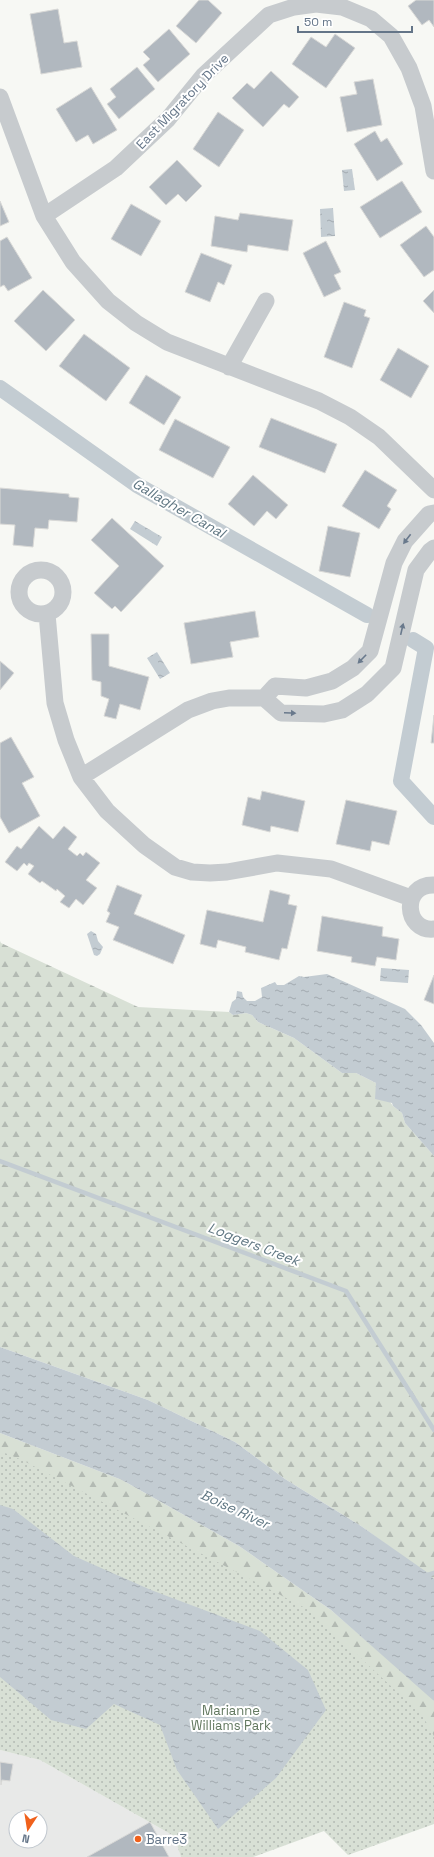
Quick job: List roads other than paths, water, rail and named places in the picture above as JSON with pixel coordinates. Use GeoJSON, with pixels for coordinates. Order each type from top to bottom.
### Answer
{"type":"FeatureCollection","features":[{"type":"Feature","properties":{"kind":"street","name":"East Migratory Drive"},"geometry":{"type":"LineString","coordinates":[[44,216],[116,168],[168,119],[203,76],[269,15],[294,7],[316,4],[342,7],[371,19],[391,36],[409,68],[423,106],[434,171]]}},
{"type":"Feature","properties":{"kind":"street"},"geometry":{"type":"LineString","coordinates":[[0,97],[44,216],[73,262],[108,301],[136,323],[167,342],[319,401],[350,417],[378,437],[434,490]]}},
{"type":"Feature","properties":{"kind":"street"},"geometry":{"type":"LineString","coordinates":[[229,367],[266,301]]}},
{"type":"Feature","properties":{"kind":"street"},"geometry":{"type":"LineString","coordinates":[[264,698],[275,686],[306,688],[332,681],[353,668],[370,651],[394,563],[405,541],[429,514],[434,513]]}},
{"type":"Feature","properties":{"kind":"street"},"geometry":{"type":"LineString","coordinates":[[81,777],[188,710],[212,701],[229,698],[264,698],[281,713],[324,714],[342,710],[367,694],[393,668],[416,570],[434,548]]}},
{"type":"Feature","properties":{"kind":"street"},"geometry":{"type":"LineString","coordinates":[[47,614],[56,702],[66,740],[81,777],[107,812],[144,845],[175,867],[192,872],[227,872],[277,862],[331,869],[411,898]]}},
{"type":"Feature","properties":{"kind":"street"},"geometry":{"type":"LineString","coordinates":[[434,885],[422,887],[411,898],[410,912],[418,925],[424,928],[434,929]]}},
{"type":"Feature","properties":{"kind":"water"},"geometry":{"type":"Polygon","coordinates":[[[352,169],[355,190],[344,191],[342,170],[352,169]]]}},
{"type":"Feature","properties":{"kind":"water"},"geometry":{"type":"Polygon","coordinates":[[[333,208],[335,236],[321,237],[320,209],[333,208]]]}},
{"type":"Feature","properties":{"kind":"water"},"geometry":{"type":"Polygon","coordinates":[[[135,521],[162,537],[157,546],[130,529],[135,521]]]}},
{"type":"Feature","properties":{"kind":"water"},"geometry":{"type":"Polygon","coordinates":[[[157,652],[170,673],[160,679],[147,658],[157,652]]]}},
{"type":"Feature","properties":{"kind":"water"},"geometry":{"type":"Polygon","coordinates":[[[91,931],[96,934],[98,941],[103,947],[100,954],[97,956],[94,955],[87,934],[91,931]]]}},
{"type":"Feature","properties":{"kind":"water"},"geometry":{"type":"Polygon","coordinates":[[[381,968],[409,970],[408,983],[380,981],[381,968]]]}},
{"type":"Feature","properties":{"kind":"water"},"geometry":{"type":"Polygon","coordinates":[[[327,974],[405,1009],[421,1025],[434,1043],[434,1156],[405,1123],[402,1113],[393,1106],[392,1103],[375,1099],[376,1083],[356,1073],[342,1073],[294,1038],[258,1022],[252,1015],[246,1013],[233,1015],[229,1012],[232,1002],[236,999],[237,991],[242,992],[243,997],[247,1001],[255,1001],[262,997],[261,988],[275,982],[277,985],[284,985],[299,976],[304,977],[327,974]]]}},
{"type":"Feature","properties":{"kind":"water","name":"Boise River"},"geometry":{"type":"Polygon","coordinates":[[[0,1347],[148,1400],[235,1442],[285,1479],[361,1526],[428,1573],[434,1579],[434,1701],[331,1610],[239,1546],[122,1480],[0,1433],[0,1347]]]}},
{"type":"Feature","properties":{"kind":"water"},"geometry":{"type":"Polygon","coordinates":[[[0,1505],[13,1509],[74,1556],[151,1590],[260,1631],[308,1670],[326,1710],[276,1778],[218,1829],[177,1770],[160,1725],[114,1704],[86,1729],[51,1720],[0,1677],[0,1505]]]}},
{"type":"Feature","properties":{"kind":"waterway","name":"Gallagher Canal"},"geometry":{"type":"LineString","coordinates":[[0,388],[137,485],[367,615]]}},
{"type":"Feature","properties":{"kind":"waterway","name":"Gallagher Canal"},"geometry":{"type":"LineString","coordinates":[[413,640],[426,648],[401,781],[434,817]]}},
{"type":"Feature","properties":{"kind":"waterway","name":"Loggers Creek"},"geometry":{"type":"LineString","coordinates":[[0,1161],[346,1291],[434,1430]]}},
{"type":"Feature","properties":{"kind":"waterway"},"geometry":{"type":"LineString","coordinates":[[424,1576],[434,1573]]}},
{"type":"Feature","properties":{"kind":"place","name":"Barre3"},"geometry":{"type":"Point","coordinates":[138,1839]}},
{"type":"Feature","properties":{"kind":"park label","name":"Marianne Williams Park"},"geometry":{"type":"Point","coordinates":[231,1718]}}]}
